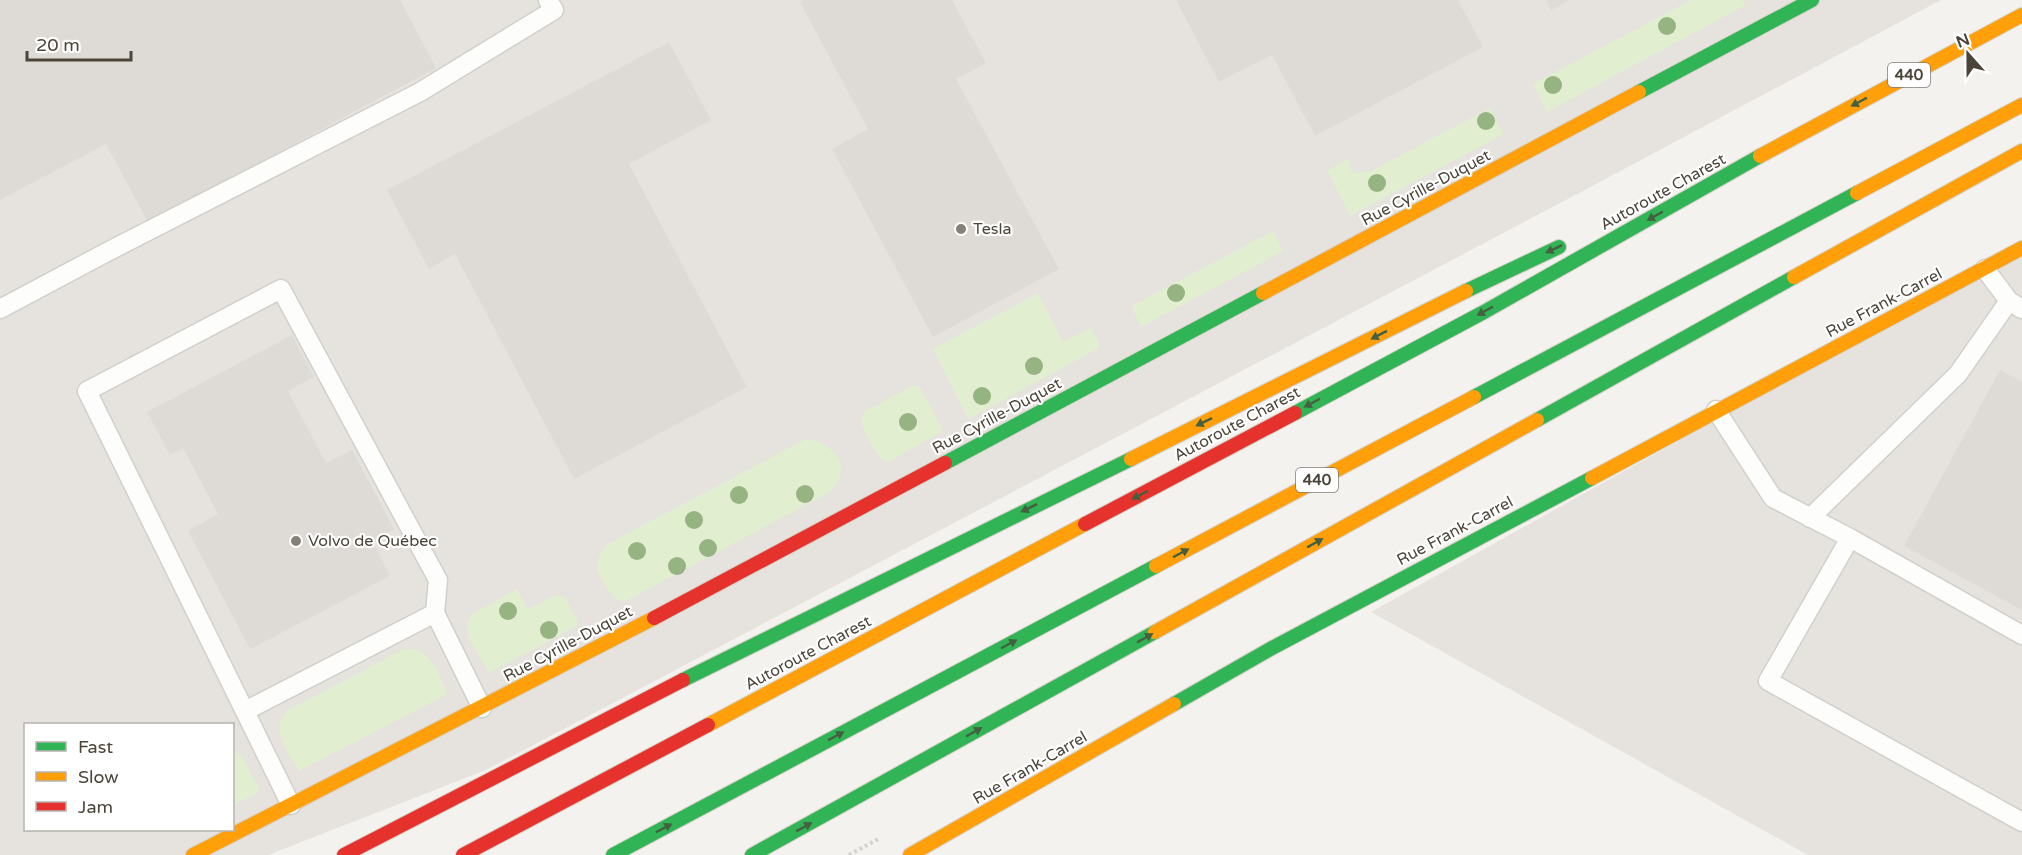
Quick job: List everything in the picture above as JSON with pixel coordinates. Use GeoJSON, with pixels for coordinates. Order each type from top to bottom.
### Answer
{"type":"FeatureCollection","features":[{"type":"Feature","properties":{"kind":"main road","name":"Rue Cyrille-Duquet"},"geometry":{"type":"LineString","coordinates":[[193,855],[482,708],[1812,0]]}},
{"type":"Feature","properties":{"kind":"main road","name":"Autoroute Charest"},"geometry":{"type":"LineString","coordinates":[[463,855],[1484,312],[1797,135],[2022,15]]}},
{"type":"Feature","properties":{"kind":"main road","name":"440"},"geometry":{"type":"LineString","coordinates":[[613,855],[2022,105]]}},
{"type":"Feature","properties":{"kind":"main road"},"geometry":{"type":"LineString","coordinates":[[1627,215],[1797,135]]}},
{"type":"Feature","properties":{"kind":"main road"},"geometry":{"type":"LineString","coordinates":[[752,855],[2022,151]]}},
{"type":"Feature","properties":{"kind":"main road"},"geometry":{"type":"LineString","coordinates":[[344,855],[811,614],[1574,240]]}},
{"type":"Feature","properties":{"kind":"main road","name":"Rue Frank-Carrel"},"geometry":{"type":"LineString","coordinates":[[910,855],[1272,648],[2022,248]]}},
{"type":"Feature","properties":{"kind":"lane"},"geometry":{"type":"LineString","coordinates":[[0,309],[117,246],[420,92],[554,10],[548,0]]}},
{"type":"Feature","properties":{"kind":"lane"},"geometry":{"type":"LineString","coordinates":[[1810,518],[1958,374],[2016,305],[1985,269]]}},
{"type":"Feature","properties":{"kind":"lane"},"geometry":{"type":"LineString","coordinates":[[291,805],[87,391],[281,288],[438,580],[435,613],[482,708]]}},
{"type":"Feature","properties":{"kind":"lane"},"geometry":{"type":"LineString","coordinates":[[1716,410],[1773,498],[1850,538],[2022,635]]}},
{"type":"Feature","properties":{"kind":"lane"},"geometry":{"type":"LineString","coordinates":[[1850,538],[1768,681],[2022,822]]}},
{"type":"Feature","properties":{"kind":"lane"},"geometry":{"type":"LineString","coordinates":[[246,711],[435,613]]}},
{"type":"Feature","properties":{"kind":"shaded area"},"geometry":{"type":"Polygon","coordinates":[[[0,0],[1941,0],[486,770],[268,855],[0,855],[0,0]]]}},
{"type":"Feature","properties":{"kind":"shaded area"},"geometry":{"type":"Polygon","coordinates":[[[763,94],[790,151],[758,167],[881,403],[806,439],[607,544],[600,553],[597,565],[556,595],[528,609],[332,250],[398,211],[429,268],[455,254],[574,478],[747,387],[629,164],[763,94]]]}},
{"type":"Feature","properties":{"kind":"shaded area"},"geometry":{"type":"Polygon","coordinates":[[[297,202],[507,594],[472,614],[320,319],[101,433],[249,733],[234,740],[234,723],[146,723],[7,460],[10,446],[0,428],[0,361],[297,202]]]}},
{"type":"Feature","properties":{"kind":"shaded area"},"geometry":{"type":"Polygon","coordinates":[[[2022,250],[2022,855],[1808,855],[1371,612],[2022,250]]]}},
{"type":"Feature","properties":{"kind":"shaded area"},"geometry":{"type":"Polygon","coordinates":[[[2022,350],[2022,382],[2000,370],[2022,350]]]}},
{"type":"Feature","properties":{"kind":"shaded area"},"geometry":{"type":"Polygon","coordinates":[[[1740,470],[2022,640],[2022,855],[1988,855],[1517,590],[1740,470]]]}},
{"type":"Feature","properties":{"kind":"shaded area"},"geometry":{"type":"Polygon","coordinates":[[[407,570],[421,596],[260,682],[246,656],[407,570]]]}},
{"type":"Feature","properties":{"kind":"green space"},"geometry":{"type":"Polygon","coordinates":[[[1691,0],[1743,0],[1746,5],[1547,112],[1533,84],[1691,0]]]}},
{"type":"Feature","properties":{"kind":"green space"},"geometry":{"type":"Polygon","coordinates":[[[1490,108],[1504,134],[1350,216],[1327,171],[1349,158],[1352,173],[1371,171],[1490,108]]]}},
{"type":"Feature","properties":{"kind":"green space"},"geometry":{"type":"Polygon","coordinates":[[[1269,233],[1274,233],[1283,251],[1141,327],[1131,306],[1269,233]]]}},
{"type":"Feature","properties":{"kind":"green space"},"geometry":{"type":"Polygon","coordinates":[[[1038,293],[1063,342],[1088,329],[1092,330],[1100,344],[1099,348],[968,419],[933,349],[1038,293]]]}},
{"type":"Feature","properties":{"kind":"green space"},"geometry":{"type":"Polygon","coordinates":[[[913,386],[920,387],[942,432],[888,462],[874,450],[860,421],[865,411],[913,386]]]}},
{"type":"Feature","properties":{"kind":"green space"},"geometry":{"type":"Polygon","coordinates":[[[806,439],[826,446],[839,460],[840,477],[835,486],[826,494],[624,602],[615,598],[609,591],[597,568],[599,557],[607,544],[806,439]]]}},
{"type":"Feature","properties":{"kind":"green space"},"geometry":{"type":"Polygon","coordinates":[[[517,589],[528,609],[556,595],[565,597],[577,620],[577,626],[489,673],[468,637],[467,624],[472,614],[517,589]]]}},
{"type":"Feature","properties":{"kind":"green space"},"geometry":{"type":"Polygon","coordinates":[[[413,649],[431,661],[448,694],[299,771],[285,749],[280,735],[281,719],[286,711],[402,650],[413,649]]]}},
{"type":"Feature","properties":{"kind":"green space"},"geometry":{"type":"Polygon","coordinates":[[[234,751],[245,761],[259,792],[234,804],[234,751]]]}},
{"type":"Feature","properties":{"kind":"building"},"geometry":{"type":"Polygon","coordinates":[[[0,0],[400,0],[436,68],[148,222],[106,144],[0,200],[0,0]]]}},
{"type":"Feature","properties":{"kind":"building"},"geometry":{"type":"Polygon","coordinates":[[[804,0],[952,0],[986,63],[956,79],[1059,269],[933,337],[832,149],[868,129],[800,2],[804,0]]]}},
{"type":"Feature","properties":{"kind":"building"},"geometry":{"type":"Polygon","coordinates":[[[1176,0],[1458,0],[1483,47],[1315,136],[1272,55],[1219,82],[1176,0]]]}},
{"type":"Feature","properties":{"kind":"building"},"geometry":{"type":"Polygon","coordinates":[[[1546,0],[1570,0],[1551,10],[1546,0]]]}},
{"type":"Feature","properties":{"kind":"building"},"geometry":{"type":"Polygon","coordinates":[[[669,42],[711,120],[629,164],[747,387],[574,479],[455,254],[429,269],[387,190],[669,42]]]}},
{"type":"Feature","properties":{"kind":"building"},"geometry":{"type":"Polygon","coordinates":[[[292,335],[314,377],[288,391],[326,463],[352,450],[394,529],[372,540],[390,576],[250,649],[188,531],[218,514],[183,448],[170,455],[147,412],[292,335]]]}},
{"type":"Feature","properties":{"kind":"building"},"geometry":{"type":"Polygon","coordinates":[[[2000,370],[2022,382],[2022,610],[1904,546],[2000,370]]]}},
{"type":"Feature","properties":{"kind":"traffic: fast"},"geometry":{"type":"LineString","coordinates":[[1639,92],[1812,0]]}},
{"type":"Feature","properties":{"kind":"traffic: fast"},"geometry":{"type":"LineString","coordinates":[[1295,413],[1484,312],[1760,156]]}},
{"type":"Feature","properties":{"kind":"traffic: fast"},"geometry":{"type":"LineString","coordinates":[[1474,397],[1857,193]]}},
{"type":"Feature","properties":{"kind":"traffic: fast"},"geometry":{"type":"LineString","coordinates":[[1466,291],[1559,247]]}},
{"type":"Feature","properties":{"kind":"traffic: fast"},"geometry":{"type":"LineString","coordinates":[[1537,420],[1794,277]]}},
{"type":"Feature","properties":{"kind":"traffic: fast"},"geometry":{"type":"LineString","coordinates":[[945,463],[1263,293]]}},
{"type":"Feature","properties":{"kind":"traffic: fast"},"geometry":{"type":"LineString","coordinates":[[683,680],[1131,459]]}},
{"type":"Feature","properties":{"kind":"traffic: fast"},"geometry":{"type":"LineString","coordinates":[[1174,704],[1272,648],[1592,478]]}},
{"type":"Feature","properties":{"kind":"traffic: fast"},"geometry":{"type":"LineString","coordinates":[[613,855],[1156,566]]}},
{"type":"Feature","properties":{"kind":"traffic: fast"},"geometry":{"type":"LineString","coordinates":[[752,855],[1155,632]]}},
{"type":"Feature","properties":{"kind":"traffic: slow"},"geometry":{"type":"LineString","coordinates":[[1760,156],[2022,15]]}},
{"type":"Feature","properties":{"kind":"traffic: slow"},"geometry":{"type":"LineString","coordinates":[[1263,293],[1639,92]]}},
{"type":"Feature","properties":{"kind":"traffic: slow"},"geometry":{"type":"LineString","coordinates":[[1857,193],[2022,105]]}},
{"type":"Feature","properties":{"kind":"traffic: slow"},"geometry":{"type":"LineString","coordinates":[[1794,277],[2022,151]]}},
{"type":"Feature","properties":{"kind":"traffic: slow"},"geometry":{"type":"LineString","coordinates":[[1592,478],[2022,248]]}},
{"type":"Feature","properties":{"kind":"traffic: slow"},"geometry":{"type":"LineString","coordinates":[[1131,459],[1466,291]]}},
{"type":"Feature","properties":{"kind":"traffic: slow"},"geometry":{"type":"LineString","coordinates":[[1156,566],[1474,397]]}},
{"type":"Feature","properties":{"kind":"traffic: slow"},"geometry":{"type":"LineString","coordinates":[[1155,632],[1537,420]]}},
{"type":"Feature","properties":{"kind":"traffic: slow"},"geometry":{"type":"LineString","coordinates":[[708,725],[1085,524]]}},
{"type":"Feature","properties":{"kind":"traffic: slow"},"geometry":{"type":"LineString","coordinates":[[193,855],[654,618]]}},
{"type":"Feature","properties":{"kind":"traffic: slow"},"geometry":{"type":"LineString","coordinates":[[910,855],[1174,704]]}},
{"type":"Feature","properties":{"kind":"traffic: jam"},"geometry":{"type":"LineString","coordinates":[[1085,524],[1295,413]]}},
{"type":"Feature","properties":{"kind":"traffic: jam"},"geometry":{"type":"LineString","coordinates":[[654,618],[945,463]]}},
{"type":"Feature","properties":{"kind":"traffic: jam"},"geometry":{"type":"LineString","coordinates":[[344,855],[683,680]]}},
{"type":"Feature","properties":{"kind":"traffic: jam"},"geometry":{"type":"LineString","coordinates":[[463,855],[708,725]]}},
{"type":"Feature","properties":{"kind":"place","name":"Tesla"},"geometry":{"type":"Point","coordinates":[961,229]}},
{"type":"Feature","properties":{"kind":"place","name":"Volvo de Québec"},"geometry":{"type":"Point","coordinates":[296,541]}}]}
